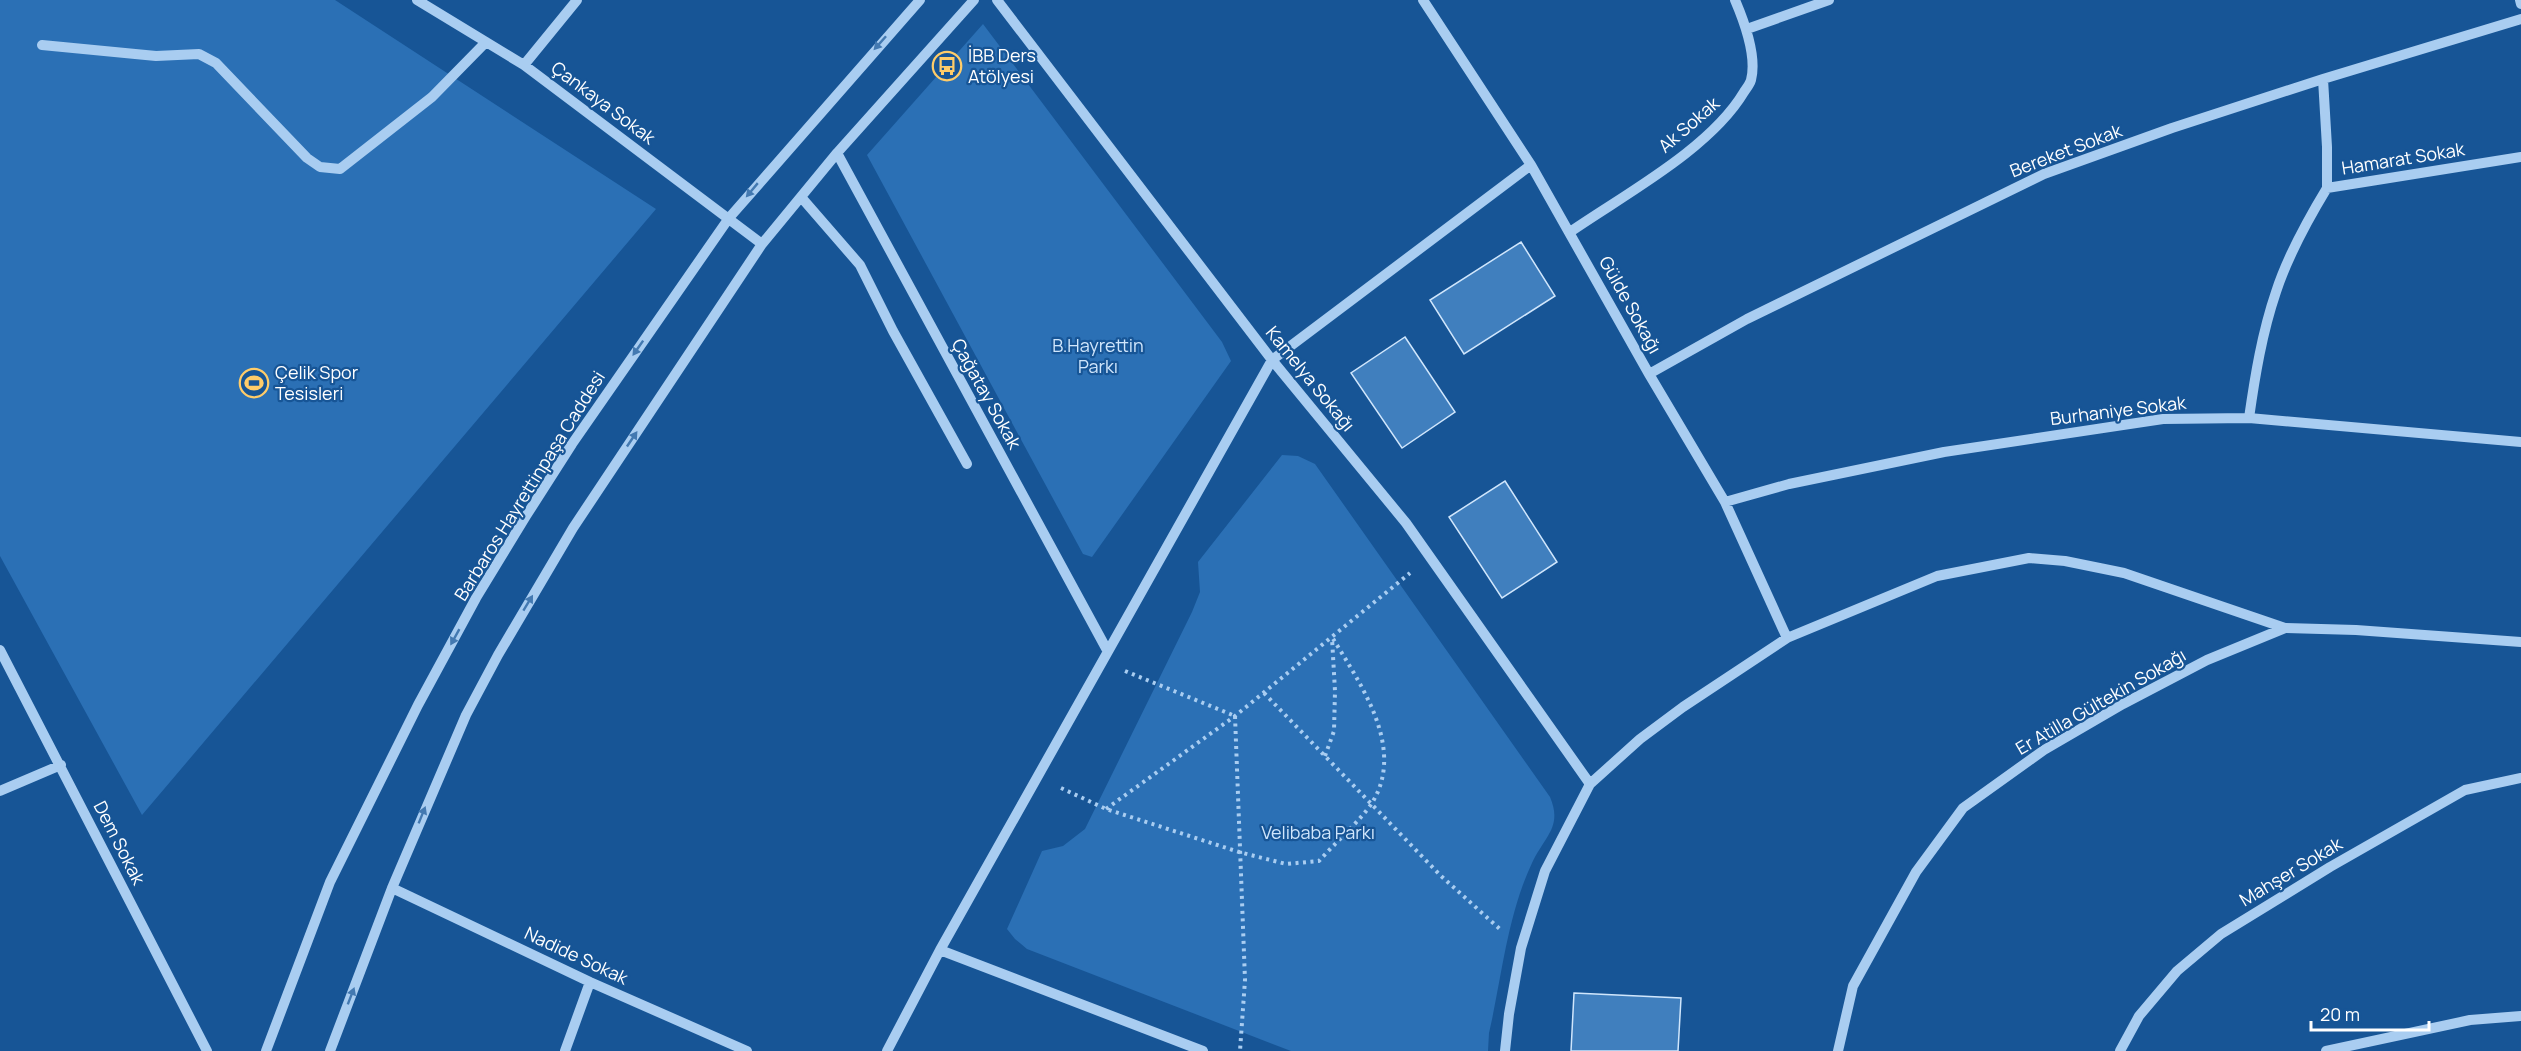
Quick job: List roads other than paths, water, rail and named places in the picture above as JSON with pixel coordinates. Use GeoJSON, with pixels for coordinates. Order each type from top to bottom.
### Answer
{"type":"FeatureCollection","features":[{"type":"Feature","properties":{"kind":"street","name":"Çankaya Sokak"},"geometry":{"type":"LineString","coordinates":[[417,0],[524,65],[762,244]]}},
{"type":"Feature","properties":{"kind":"street"},"geometry":{"type":"LineString","coordinates":[[524,65],[577,0]]}},
{"type":"Feature","properties":{"kind":"street","name":"Barbaros Hayrettinpaşa Caddesi"},"geometry":{"type":"LineString","coordinates":[[266,1051],[330,882],[418,705],[476,598],[572,444],[729,218],[920,0]]}},
{"type":"Feature","properties":{"kind":"street"},"geometry":{"type":"LineString","coordinates":[[330,1051],[392,888],[466,715],[498,655],[573,528],[762,244],[837,153],[974,0]]}},
{"type":"Feature","properties":{"kind":"street","name":"Kamelya Sokağı"},"geometry":{"type":"LineString","coordinates":[[997,0],[1272,360],[1407,523],[1590,784]]}},
{"type":"Feature","properties":{"kind":"street","name":"Gülde Sokağı"},"geometry":{"type":"LineString","coordinates":[[1423,0],[1531,165],[1649,374],[1725,502],[1787,638]]}},
{"type":"Feature","properties":{"kind":"street","name":"Ak Sokak"},"geometry":{"type":"LineString","coordinates":[[1570,232],[1677,159],[1720,124],[1737,103],[1751,80],[1747,29],[1735,0]]}},
{"type":"Feature","properties":{"kind":"street"},"geometry":{"type":"LineString","coordinates":[[1747,29],[1828,0]]}},
{"type":"Feature","properties":{"kind":"street","name":"Bereket Sokak"},"geometry":{"type":"LineString","coordinates":[[1649,374],[1747,319],[2044,174],[2172,128],[2521,19]]}},
{"type":"Feature","properties":{"kind":"street"},"geometry":{"type":"LineString","coordinates":[[42,45],[156,56],[199,54],[216,63],[307,158],[320,167],[340,169],[432,97],[486,42]]}},
{"type":"Feature","properties":{"kind":"street","name":"Hamarat Sokak"},"geometry":{"type":"LineString","coordinates":[[2323,79],[2327,147],[2326,188],[2521,157]]}},
{"type":"Feature","properties":{"kind":"street","name":"Çağatay Sokak"},"geometry":{"type":"LineString","coordinates":[[837,153],[1107,650]]}},
{"type":"Feature","properties":{"kind":"street"},"geometry":{"type":"LineString","coordinates":[[887,1051],[1036,776],[1272,360],[1531,165]]}},
{"type":"Feature","properties":{"kind":"street"},"geometry":{"type":"LineString","coordinates":[[2248,418],[2258,361],[2276,291],[2300,235],[2326,188]]}},
{"type":"Feature","properties":{"kind":"street"},"geometry":{"type":"LineString","coordinates":[[801,197],[860,265],[893,331],[967,464]]}},
{"type":"Feature","properties":{"kind":"street","name":"Burhaniye Sokak"},"geometry":{"type":"LineString","coordinates":[[1725,502],[1789,484],[1954,450],[2163,419],[2248,418],[2521,442]]}},
{"type":"Feature","properties":{"kind":"street"},"geometry":{"type":"LineString","coordinates":[[1505,1051],[1521,948],[1545,872],[1590,784],[1640,739],[1683,707],[1787,638],[1937,576],[2029,558],[2065,561],[2124,573],[2285,628],[2356,630],[2521,642]]}},
{"type":"Feature","properties":{"kind":"street","name":"Er Atilla Gültekin Sokağı"},"geometry":{"type":"LineString","coordinates":[[1838,1051],[1853,986],[1916,872],[1963,808],[2044,750],[2123,704],[2207,660],[2285,628]]}},
{"type":"Feature","properties":{"kind":"street","name":"Dem Sokak"},"geometry":{"type":"LineString","coordinates":[[0,650],[207,1051]]}},
{"type":"Feature","properties":{"kind":"street"},"geometry":{"type":"LineString","coordinates":[[0,791],[61,765]]}},
{"type":"Feature","properties":{"kind":"street","name":"Mahşer Sokak"},"geometry":{"type":"LineString","coordinates":[[2120,1051],[2139,1016],[2169,980],[2221,934],[2330,867],[2465,790],[2521,778]]}},
{"type":"Feature","properties":{"kind":"street","name":"Nadide Sokak"},"geometry":{"type":"LineString","coordinates":[[392,888],[590,982],[747,1051]]}},
{"type":"Feature","properties":{"kind":"street"},"geometry":{"type":"LineString","coordinates":[[940,950],[1203,1051]]}},
{"type":"Feature","properties":{"kind":"street"},"geometry":{"type":"LineString","coordinates":[[566,1051],[590,982]]}},
{"type":"Feature","properties":{"kind":"street"},"geometry":{"type":"LineString","coordinates":[[2326,1051],[2470,1020],[2521,1016]]}},
{"type":"Feature","properties":{"kind":"place","name":"İBB Ders Atölyesi"},"geometry":{"type":"Point","coordinates":[947,66]}},
{"type":"Feature","properties":{"kind":"place","name":"Çelik Spor Tesisleri"},"geometry":{"type":"Point","coordinates":[254,383]}},
{"type":"Feature","properties":{"kind":"park label","name":"B.Hayrettin Parkı"},"geometry":{"type":"Point","coordinates":[1098,356]}},
{"type":"Feature","properties":{"kind":"park label","name":"Velibaba Parkı"},"geometry":{"type":"Point","coordinates":[1318,833]}}]}
